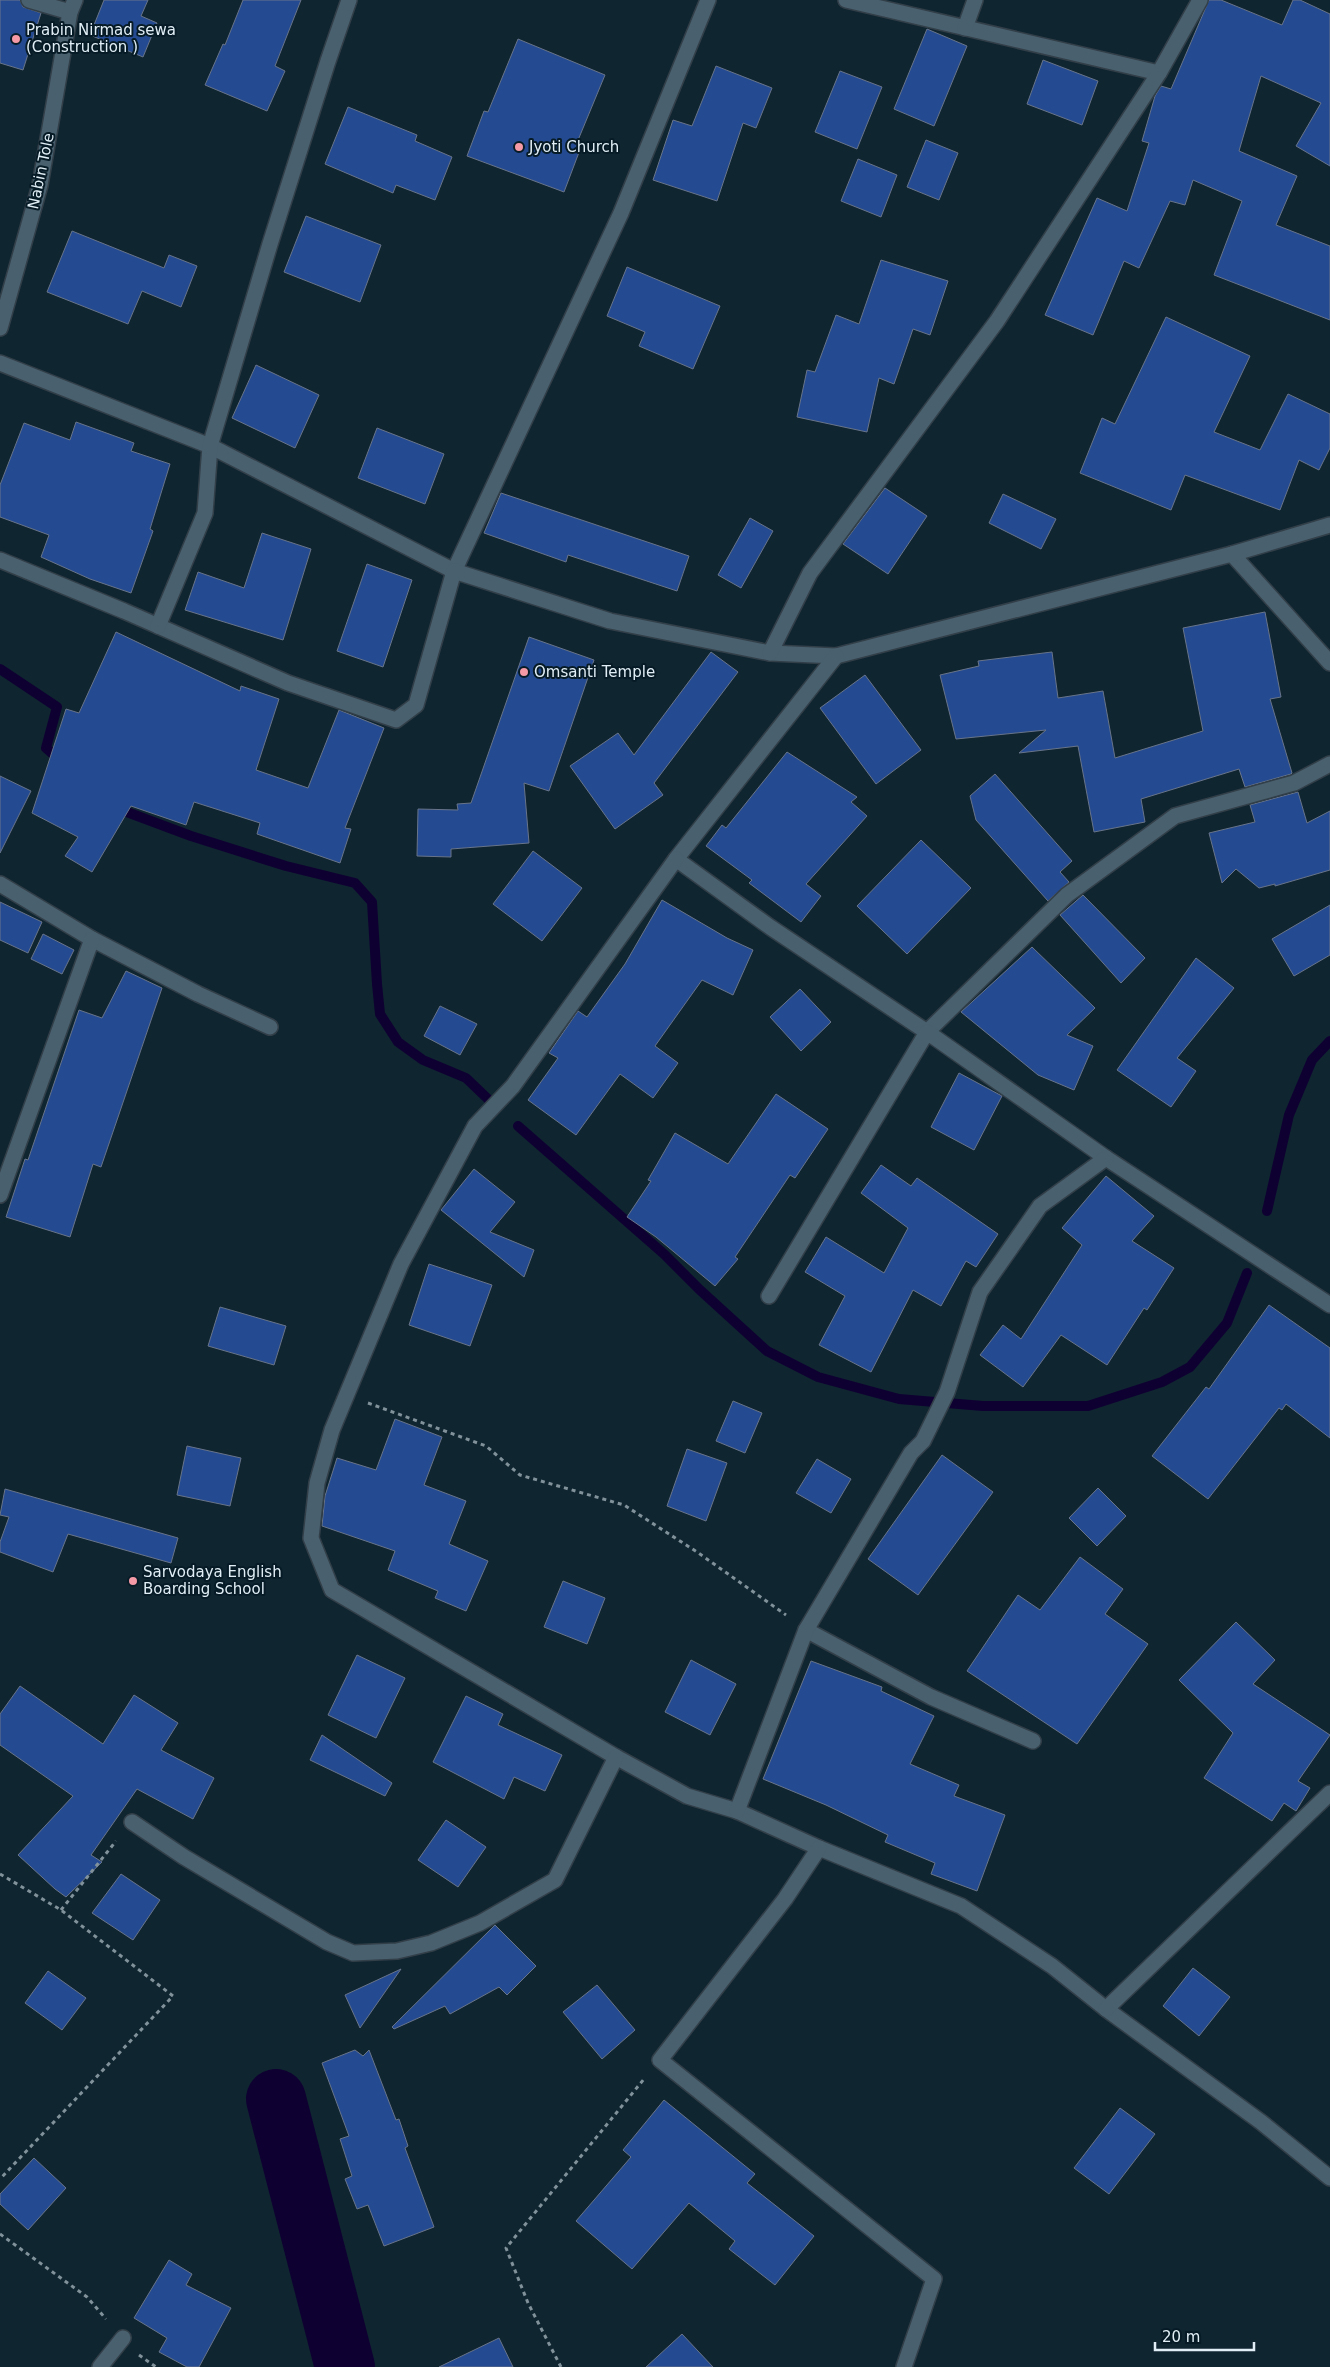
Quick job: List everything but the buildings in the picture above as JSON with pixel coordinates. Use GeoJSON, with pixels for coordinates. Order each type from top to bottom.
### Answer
{"type":"FeatureCollection","features":[{"type":"Feature","properties":{"kind":"street","name":"Nabin Tole"},"geometry":{"type":"LineString","coordinates":[[0,328],[40,185],[73,6],[29,0]]}},
{"type":"Feature","properties":{"kind":"street"},"geometry":{"type":"LineString","coordinates":[[158,626],[205,512],[210,446],[273,234],[349,0]]}},
{"type":"Feature","properties":{"kind":"street"},"geometry":{"type":"LineString","coordinates":[[0,560],[288,683],[396,720],[416,704],[454,571],[621,213],[708,0]]}},
{"type":"Feature","properties":{"kind":"street"},"geometry":{"type":"LineString","coordinates":[[846,0],[1159,73]]}},
{"type":"Feature","properties":{"kind":"street"},"geometry":{"type":"LineString","coordinates":[[965,28],[976,0]]}},
{"type":"Feature","properties":{"kind":"street"},"geometry":{"type":"LineString","coordinates":[[770,653],[810,572],[997,321],[1159,73],[1200,0]]}},
{"type":"Feature","properties":{"kind":"street"},"geometry":{"type":"LineString","coordinates":[[0,363],[210,446],[454,571],[610,621],[770,653],[836,656],[1232,554],[1330,525]]}},
{"type":"Feature","properties":{"kind":"street"},"geometry":{"type":"LineString","coordinates":[[1232,554],[1330,663]]}},
{"type":"Feature","properties":{"kind":"street"},"geometry":{"type":"LineString","coordinates":[[836,656],[676,859],[513,1086],[475,1126],[401,1264],[346,1394],[332,1430],[317,1483],[310,1538],[332,1590],[616,1757],[687,1796],[737,1811],[819,1848],[961,1906],[1052,1966],[1106,2009],[1261,2122],[1330,2178]]}},
{"type":"Feature","properties":{"kind":"street"},"geometry":{"type":"LineString","coordinates":[[769,1296],[927,1032],[1067,895],[1175,816],[1294,783],[1330,764]]}},
{"type":"Feature","properties":{"kind":"street"},"geometry":{"type":"LineString","coordinates":[[676,859],[770,927],[927,1032],[1106,1158],[1330,1305]]}},
{"type":"Feature","properties":{"kind":"street"},"geometry":{"type":"LineString","coordinates":[[0,884],[92,939],[198,994],[270,1027]]}},
{"type":"Feature","properties":{"kind":"street"},"geometry":{"type":"LineString","coordinates":[[0,1194],[92,939]]}},
{"type":"Feature","properties":{"kind":"street"},"geometry":{"type":"LineString","coordinates":[[737,1811],[806,1630],[911,1452],[923,1441],[947,1392],[980,1292],[1040,1206],[1106,1158]]}},
{"type":"Feature","properties":{"kind":"street"},"geometry":{"type":"LineString","coordinates":[[806,1630],[931,1697],[1033,1741]]}},
{"type":"Feature","properties":{"kind":"street"},"geometry":{"type":"LineString","coordinates":[[132,1822],[184,1857],[327,1942],[354,1954],[397,1951],[431,1943],[480,1923],[555,1880],[616,1757]]}},
{"type":"Feature","properties":{"kind":"street"},"geometry":{"type":"LineString","coordinates":[[1106,2009],[1330,1793]]}},
{"type":"Feature","properties":{"kind":"street"},"geometry":{"type":"LineString","coordinates":[[819,1848],[785,1899],[660,2060],[934,2279],[904,2367]]}},
{"type":"Feature","properties":{"kind":"street"},"geometry":{"type":"LineString","coordinates":[[100,2367],[123,2338]]}},
{"type":"Feature","properties":{"kind":"path"},"geometry":{"type":"LineString","coordinates":[[346,1394],[486,1446],[520,1475],[624,1505],[697,1552],[806,1630]]}},
{"type":"Feature","properties":{"kind":"path"},"geometry":{"type":"LineString","coordinates":[[60,1910],[132,1822]]}},
{"type":"Feature","properties":{"kind":"path"},"geometry":{"type":"LineString","coordinates":[[0,1874],[60,1910],[173,1996],[0,2179]]}},
{"type":"Feature","properties":{"kind":"path"},"geometry":{"type":"LineString","coordinates":[[561,2367],[528,2303],[506,2248],[660,2060]]}},
{"type":"Feature","properties":{"kind":"path"},"geometry":{"type":"LineString","coordinates":[[0,2234],[87,2298],[135,2352],[156,2367]]}},
{"type":"Feature","properties":{"kind":"waterway"},"geometry":{"type":"LineString","coordinates":[[0,669],[57,707],[46,748],[61,761]]}},
{"type":"Feature","properties":{"kind":"waterway"},"geometry":{"type":"LineString","coordinates":[[116,808],[191,836],[286,866],[355,883],[372,902],[380,1014],[398,1042],[423,1060],[466,1078],[489,1100]]}},
{"type":"Feature","properties":{"kind":"waterway"},"geometry":{"type":"LineString","coordinates":[[1267,1211],[1289,1115],[1312,1060],[1330,1041]]}},
{"type":"Feature","properties":{"kind":"waterway"},"geometry":{"type":"LineString","coordinates":[[518,1126],[664,1254],[700,1290],[767,1351],[818,1377],[899,1399],[983,1406],[1088,1406],[1162,1382],[1190,1367],[1227,1323],[1247,1273]]}},
{"type":"Feature","properties":{"kind":"waterway"},"geometry":{"type":"LineString","coordinates":[[276,2099],[345,2367]]}},
{"type":"Feature","properties":{"kind":"place","name":"Prabin Nirmad sewa (Construction )"},"geometry":{"type":"Point","coordinates":[16,39]}},
{"type":"Feature","properties":{"kind":"place","name":"Jyoti Church"},"geometry":{"type":"Point","coordinates":[519,147]}},
{"type":"Feature","properties":{"kind":"place","name":"Omsanti Temple"},"geometry":{"type":"Point","coordinates":[524,672]}},
{"type":"Feature","properties":{"kind":"place","name":"Sarvodaya English Boarding School"},"geometry":{"type":"Point","coordinates":[133,1581]}}]}
